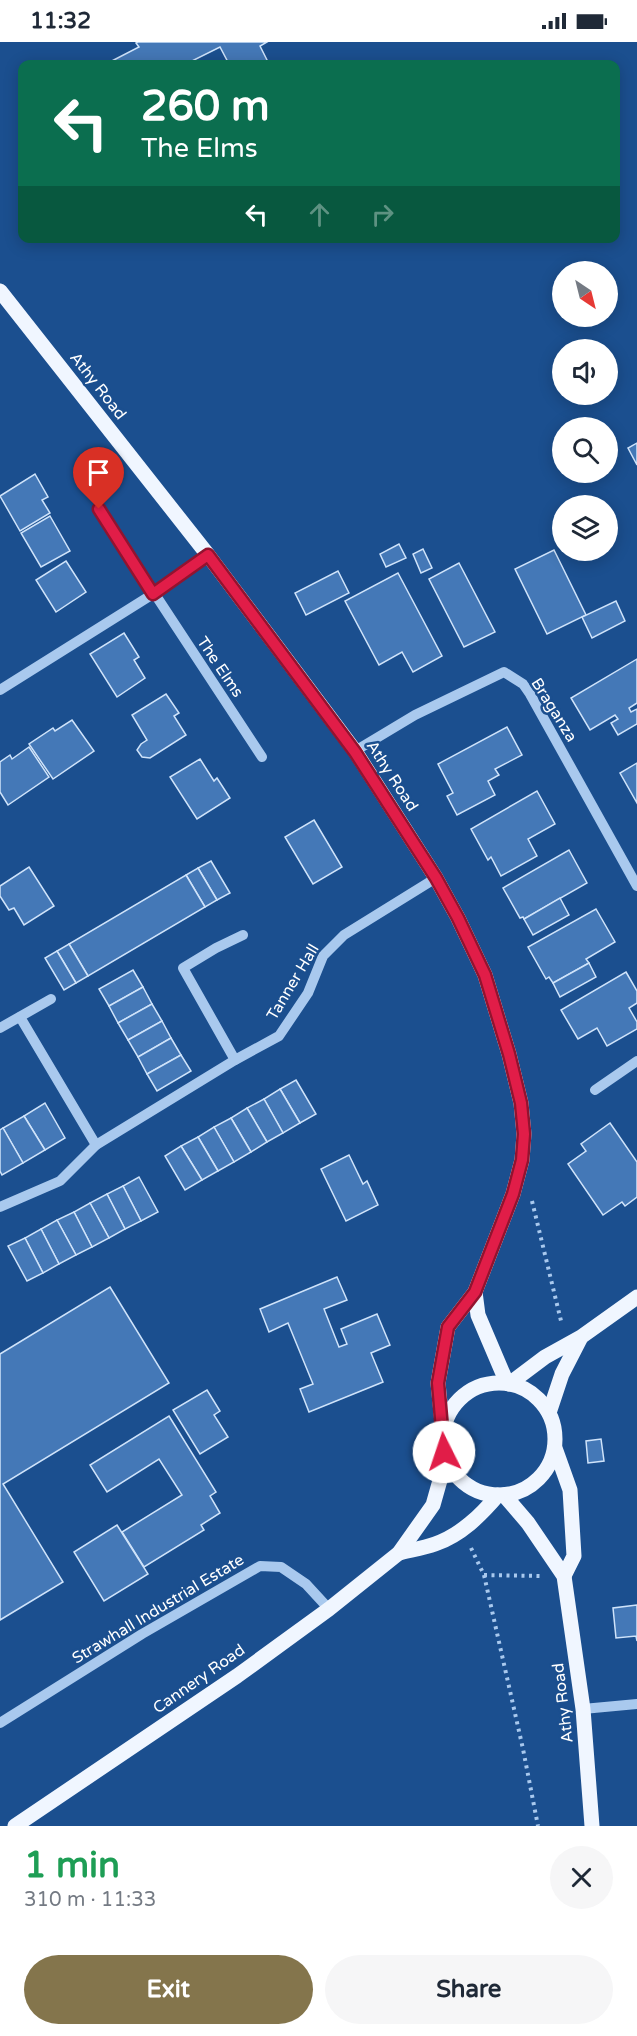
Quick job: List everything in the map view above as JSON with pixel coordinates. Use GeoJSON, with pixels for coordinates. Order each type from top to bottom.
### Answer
{"type":"FeatureCollection","features":[{"type":"Feature","properties":{"kind":"main road","name":"Athy Road"},"geometry":{"type":"LineString","coordinates":[[0,291],[208,555],[355,752],[436,878],[485,975],[521,1103],[524,1134],[522,1160],[515,1188],[475,1292],[448,1327],[438,1383],[442,1433]]}},
{"type":"Feature","properties":{"kind":"main road"},"geometry":{"type":"LineString","coordinates":[[475,1292],[478,1315],[508,1384]]}},
{"type":"Feature","properties":{"kind":"main road"},"geometry":{"type":"LineString","coordinates":[[508,1384],[545,1357],[581,1338],[637,1297]]}},
{"type":"Feature","properties":{"kind":"main road"},"geometry":{"type":"LineString","coordinates":[[549,1413],[562,1374],[581,1338]]}},
{"type":"Feature","properties":{"kind":"main road"},"geometry":{"type":"LineString","coordinates":[[491,1383],[508,1384],[524,1389],[538,1399],[549,1413],[554,1430],[555,1448],[549,1465],[538,1479],[525,1489],[501,1495],[477,1491],[463,1484],[451,1469],[444,1452],[442,1433],[448,1415],[459,1400],[474,1389],[491,1383]]}},
{"type":"Feature","properties":{"kind":"main road","name":"Athy Road"},"geometry":{"type":"LineString","coordinates":[[555,1448],[570,1490],[574,1556],[564,1576]]}},
{"type":"Feature","properties":{"kind":"main road","name":"Cannery Road"},"geometry":{"type":"LineString","coordinates":[[15,1826],[237,1676],[399,1553],[433,1504],[447,1459]]}},
{"type":"Feature","properties":{"kind":"main road","name":"Athy Road"},"geometry":{"type":"LineString","coordinates":[[501,1495],[528,1522],[564,1576],[583,1709],[592,1826]]}},
{"type":"Feature","properties":{"kind":"main road","name":"Cannery Road"},"geometry":{"type":"LineString","coordinates":[[399,1553],[436,1544],[462,1530],[501,1495]]}},
{"type":"Feature","properties":{"kind":"street","name":"The Elms"},"geometry":{"type":"LineString","coordinates":[[99,509],[262,757]]}},
{"type":"Feature","properties":{"kind":"street"},"geometry":{"type":"LineString","coordinates":[[0,690],[153,594],[208,555]]}},
{"type":"Feature","properties":{"kind":"street","name":"Braganza"},"geometry":{"type":"LineString","coordinates":[[355,752],[415,715],[504,672],[523,684],[530,694],[637,885]]}},
{"type":"Feature","properties":{"kind":"street","name":"Tanner Hall"},"geometry":{"type":"LineString","coordinates":[[0,1207],[60,1181],[96,1145],[235,1060],[279,1036],[309,993],[323,956],[344,935],[436,878]]}},
{"type":"Feature","properties":{"kind":"street"},"geometry":{"type":"LineString","coordinates":[[235,1060],[183,968],[243,935]]}},
{"type":"Feature","properties":{"kind":"street"},"geometry":{"type":"LineString","coordinates":[[0,1028],[51,999]]}},
{"type":"Feature","properties":{"kind":"street"},"geometry":{"type":"LineString","coordinates":[[20,1017],[96,1145]]}},
{"type":"Feature","properties":{"kind":"street"},"geometry":{"type":"LineString","coordinates":[[595,1090],[637,1061]]}},
{"type":"Feature","properties":{"kind":"street","name":"Strawhall Industrial Estate"},"geometry":{"type":"LineString","coordinates":[[0,1723],[142,1634],[260,1566],[281,1567],[306,1584],[328,1609]]}},
{"type":"Feature","properties":{"kind":"street"},"geometry":{"type":"LineString","coordinates":[[583,1709],[637,1704]]}},
{"type":"Feature","properties":{"kind":"path"},"geometry":{"type":"LineString","coordinates":[[515,1188],[531,1199],[541,1235],[562,1325],[557,1351]]}},
{"type":"Feature","properties":{"kind":"path"},"geometry":{"type":"LineString","coordinates":[[462,1530],[484,1575],[538,1826]]}},
{"type":"Feature","properties":{"kind":"path"},"geometry":{"type":"LineString","coordinates":[[484,1575],[564,1576]]}},
{"type":"Feature","properties":{"kind":"building"},"geometry":{"type":"Polygon","coordinates":[[[267,42],[260,46],[267,60],[227,60],[220,47],[194,60],[114,60],[139,47],[136,43],[267,42]]]}},
{"type":"Feature","properties":{"kind":"building"},"geometry":{"type":"Polygon","coordinates":[[[637,443],[637,465],[628,448],[637,443]]]}},
{"type":"Feature","properties":{"kind":"building"},"geometry":{"type":"Polygon","coordinates":[[[35,474],[48,497],[42,500],[50,513],[20,531],[0,496],[35,474]]]}},
{"type":"Feature","properties":{"kind":"building"},"geometry":{"type":"Polygon","coordinates":[[[50,516],[70,551],[41,567],[21,533],[50,516]]]}},
{"type":"Feature","properties":{"kind":"building"},"geometry":{"type":"Polygon","coordinates":[[[399,544],[406,558],[386,567],[380,554],[399,544]]]}},
{"type":"Feature","properties":{"kind":"building"},"geometry":{"type":"Polygon","coordinates":[[[423,549],[432,568],[421,573],[413,554],[423,549]]]}},
{"type":"Feature","properties":{"kind":"building"},"geometry":{"type":"Polygon","coordinates":[[[552,551],[552,561],[559,561],[586,615],[547,634],[515,569],[552,551]]]}},
{"type":"Feature","properties":{"kind":"building"},"geometry":{"type":"Polygon","coordinates":[[[66,561],[86,592],[56,612],[36,580],[66,561]]]}},
{"type":"Feature","properties":{"kind":"building"},"geometry":{"type":"Polygon","coordinates":[[[459,563],[495,632],[464,647],[429,579],[459,563]]]}},
{"type":"Feature","properties":{"kind":"building"},"geometry":{"type":"Polygon","coordinates":[[[338,571],[349,593],[306,615],[295,593],[338,571]]]}},
{"type":"Feature","properties":{"kind":"building"},"geometry":{"type":"Polygon","coordinates":[[[398,573],[442,656],[413,672],[402,652],[379,665],[345,601],[398,573]]]}},
{"type":"Feature","properties":{"kind":"building"},"geometry":{"type":"Polygon","coordinates":[[[616,601],[625,621],[592,638],[582,617],[616,601]]]}},
{"type":"Feature","properties":{"kind":"building"},"geometry":{"type":"Polygon","coordinates":[[[124,633],[139,657],[134,660],[145,678],[117,697],[90,654],[124,633]]]}},
{"type":"Feature","properties":{"kind":"building"},"geometry":{"type":"Polygon","coordinates":[[[637,659],[637,703],[629,708],[631,712],[637,709],[637,724],[618,735],[611,723],[618,719],[615,715],[590,730],[571,698],[637,659]]]}},
{"type":"Feature","properties":{"kind":"building"},"geometry":{"type":"Polygon","coordinates":[[[166,694],[179,713],[174,716],[186,735],[150,758],[142,757],[137,750],[147,740],[132,715],[166,694]]]}},
{"type":"Feature","properties":{"kind":"building"},"geometry":{"type":"Polygon","coordinates":[[[72,720],[94,751],[53,779],[29,744],[53,728],[55,731],[72,720]]]}},
{"type":"Feature","properties":{"kind":"building"},"geometry":{"type":"Polygon","coordinates":[[[507,727],[522,755],[495,769],[499,775],[488,781],[495,795],[457,815],[447,796],[453,793],[438,764],[507,727]]]}},
{"type":"Feature","properties":{"kind":"building"},"geometry":{"type":"Polygon","coordinates":[[[29,747],[49,777],[8,805],[0,792],[0,762],[10,755],[12,759],[29,747]]]}},
{"type":"Feature","properties":{"kind":"building"},"geometry":{"type":"Polygon","coordinates":[[[200,759],[214,781],[217,778],[230,798],[197,819],[170,777],[200,759]]]}},
{"type":"Feature","properties":{"kind":"building"},"geometry":{"type":"Polygon","coordinates":[[[637,763],[637,803],[620,773],[637,763]]]}},
{"type":"Feature","properties":{"kind":"building"},"geometry":{"type":"Polygon","coordinates":[[[537,791],[555,824],[528,839],[537,856],[501,876],[491,857],[488,860],[471,829],[537,791]]]}},
{"type":"Feature","properties":{"kind":"building"},"geometry":{"type":"Polygon","coordinates":[[[314,820],[342,867],[313,884],[285,837],[314,820]]]}},
{"type":"Feature","properties":{"kind":"building"},"geometry":{"type":"Polygon","coordinates":[[[569,850],[587,883],[524,919],[520,918],[503,888],[569,850]]]}},
{"type":"Feature","properties":{"kind":"building"},"geometry":{"type":"Polygon","coordinates":[[[211,861],[230,893],[217,900],[198,868],[211,861]]]}},
{"type":"Feature","properties":{"kind":"building"},"geometry":{"type":"Polygon","coordinates":[[[29,867],[54,906],[24,925],[14,908],[9,910],[0,896],[0,886],[29,867]]]}},
{"type":"Feature","properties":{"kind":"building"},"geometry":{"type":"Polygon","coordinates":[[[198,868],[217,900],[205,907],[186,875],[198,868]]]}},
{"type":"Feature","properties":{"kind":"building"},"geometry":{"type":"Polygon","coordinates":[[[186,875],[205,907],[88,976],[69,944],[186,875]]]}},
{"type":"Feature","properties":{"kind":"building"},"geometry":{"type":"Polygon","coordinates":[[[560,898],[569,915],[533,935],[524,919],[560,898]]]}},
{"type":"Feature","properties":{"kind":"building"},"geometry":{"type":"Polygon","coordinates":[[[596,909],[615,942],[586,959],[589,963],[553,983],[549,977],[546,979],[528,947],[596,909]]]}},
{"type":"Feature","properties":{"kind":"building"},"geometry":{"type":"Polygon","coordinates":[[[69,944],[88,976],[76,983],[57,951],[69,944]]]}},
{"type":"Feature","properties":{"kind":"building"},"geometry":{"type":"Polygon","coordinates":[[[57,951],[76,983],[64,990],[45,958],[57,951]]]}},
{"type":"Feature","properties":{"kind":"building"},"geometry":{"type":"Polygon","coordinates":[[[589,963],[596,977],[560,997],[553,983],[589,963]]]}},
{"type":"Feature","properties":{"kind":"building"},"geometry":{"type":"Polygon","coordinates":[[[133,970],[143,987],[109,1006],[99,989],[133,970]]]}},
{"type":"Feature","properties":{"kind":"building"},"geometry":{"type":"Polygon","coordinates":[[[626,972],[637,991],[637,1003],[629,1008],[637,1022],[637,1029],[607,1046],[597,1028],[578,1039],[561,1010],[626,972]]]}},
{"type":"Feature","properties":{"kind":"building"},"geometry":{"type":"Polygon","coordinates":[[[143,987],[152,1004],[118,1023],[109,1006],[143,987]]]}},
{"type":"Feature","properties":{"kind":"building"},"geometry":{"type":"Polygon","coordinates":[[[152,1004],[162,1021],[128,1040],[118,1023],[152,1004]]]}},
{"type":"Feature","properties":{"kind":"building"},"geometry":{"type":"Polygon","coordinates":[[[162,1021],[171,1038],[138,1057],[128,1040],[162,1021]]]}},
{"type":"Feature","properties":{"kind":"building"},"geometry":{"type":"Polygon","coordinates":[[[171,1038],[181,1055],[147,1074],[138,1057],[171,1038]]]}},
{"type":"Feature","properties":{"kind":"building"},"geometry":{"type":"Polygon","coordinates":[[[181,1055],[191,1071],[157,1091],[147,1074],[181,1055]]]}},
{"type":"Feature","properties":{"kind":"building"},"geometry":{"type":"Polygon","coordinates":[[[296,1080],[316,1114],[300,1123],[280,1089],[296,1080]]]}},
{"type":"Feature","properties":{"kind":"building"},"geometry":{"type":"Polygon","coordinates":[[[280,1089],[300,1123],[283,1133],[264,1099],[280,1089]]]}},
{"type":"Feature","properties":{"kind":"building"},"geometry":{"type":"Polygon","coordinates":[[[264,1099],[283,1133],[267,1142],[247,1108],[264,1099]]]}},
{"type":"Feature","properties":{"kind":"building"},"geometry":{"type":"Polygon","coordinates":[[[45,1103],[65,1138],[45,1150],[24,1116],[45,1103]]]}},
{"type":"Feature","properties":{"kind":"building"},"geometry":{"type":"Polygon","coordinates":[[[247,1108],[267,1142],[251,1152],[231,1118],[247,1108]]]}},
{"type":"Feature","properties":{"kind":"building"},"geometry":{"type":"Polygon","coordinates":[[[24,1116],[45,1150],[23,1163],[3,1128],[24,1116]]]}},
{"type":"Feature","properties":{"kind":"building"},"geometry":{"type":"Polygon","coordinates":[[[231,1118],[251,1152],[234,1162],[214,1127],[231,1118]]]}},
{"type":"Feature","properties":{"kind":"building"},"geometry":{"type":"Polygon","coordinates":[[[610,1123],[637,1162],[637,1197],[625,1206],[622,1202],[603,1215],[568,1164],[586,1151],[581,1144],[610,1123]]]}},
{"type":"Feature","properties":{"kind":"building"},"geometry":{"type":"Polygon","coordinates":[[[214,1127],[234,1162],[218,1171],[198,1137],[214,1127]]]}},
{"type":"Feature","properties":{"kind":"building"},"geometry":{"type":"Polygon","coordinates":[[[3,1128],[23,1163],[2,1175],[0,1171],[0,1130],[3,1128]]]}},
{"type":"Feature","properties":{"kind":"building"},"geometry":{"type":"Polygon","coordinates":[[[198,1137],[218,1171],[202,1180],[181,1146],[198,1137]]]}},
{"type":"Feature","properties":{"kind":"building"},"geometry":{"type":"Polygon","coordinates":[[[181,1146],[202,1180],[185,1190],[165,1156],[181,1146]]]}},
{"type":"Feature","properties":{"kind":"building"},"geometry":{"type":"Polygon","coordinates":[[[349,1155],[363,1184],[367,1181],[378,1205],[346,1221],[321,1169],[349,1155]]]}},
{"type":"Feature","properties":{"kind":"building"},"geometry":{"type":"Polygon","coordinates":[[[139,1177],[158,1212],[141,1221],[123,1186],[139,1177]]]}},
{"type":"Feature","properties":{"kind":"building"},"geometry":{"type":"Polygon","coordinates":[[[123,1186],[141,1221],[125,1229],[107,1194],[123,1186]]]}},
{"type":"Feature","properties":{"kind":"building"},"geometry":{"type":"Polygon","coordinates":[[[107,1194],[125,1229],[109,1238],[90,1203],[107,1194]]]}},
{"type":"Feature","properties":{"kind":"building"},"geometry":{"type":"Polygon","coordinates":[[[90,1203],[109,1238],[92,1247],[74,1212],[90,1203]]]}},
{"type":"Feature","properties":{"kind":"building"},"geometry":{"type":"Polygon","coordinates":[[[74,1212],[92,1247],[76,1255],[57,1220],[74,1212]]]}},
{"type":"Feature","properties":{"kind":"building"},"geometry":{"type":"Polygon","coordinates":[[[57,1220],[76,1255],[59,1264],[41,1229],[57,1220]]]}},
{"type":"Feature","properties":{"kind":"building"},"geometry":{"type":"Polygon","coordinates":[[[41,1229],[59,1264],[43,1273],[25,1238],[41,1229]]]}},
{"type":"Feature","properties":{"kind":"building"},"geometry":{"type":"Polygon","coordinates":[[[25,1238],[43,1273],[27,1281],[8,1246],[25,1238]]]}},
{"type":"Feature","properties":{"kind":"building"},"geometry":{"type":"Polygon","coordinates":[[[337,1277],[347,1300],[324,1309],[339,1347],[347,1344],[341,1329],[377,1314],[390,1345],[371,1353],[383,1382],[309,1412],[300,1389],[313,1384],[288,1323],[269,1332],[260,1309],[337,1277]]]}},
{"type":"Feature","properties":{"kind":"building"},"geometry":{"type":"Polygon","coordinates":[[[110,1287],[169,1383],[3,1484],[63,1582],[0,1620],[0,1354],[110,1287]]]}},
{"type":"Feature","properties":{"kind":"building"},"geometry":{"type":"Polygon","coordinates":[[[207,1390],[220,1411],[214,1415],[228,1437],[200,1454],[173,1410],[207,1390]]]}},
{"type":"Feature","properties":{"kind":"building"},"geometry":{"type":"Polygon","coordinates":[[[169,1416],[216,1492],[210,1496],[220,1513],[201,1525],[204,1530],[144,1567],[122,1532],[182,1495],[159,1459],[107,1492],[90,1465],[169,1416]]]}},
{"type":"Feature","properties":{"kind":"building"},"geometry":{"type":"Polygon","coordinates":[[[601,1439],[604,1461],[588,1463],[586,1441],[601,1439]]]}},
{"type":"Feature","properties":{"kind":"building"},"geometry":{"type":"Polygon","coordinates":[[[117,1525],[148,1574],[104,1601],[74,1552],[117,1525]]]}},
{"type":"Feature","properties":{"kind":"building"},"geometry":{"type":"Polygon","coordinates":[[[637,1605],[637,1641],[636,1636],[616,1638],[613,1608],[637,1605]]]}},
{"type":"Feature","properties":{"kind":"route"},"geometry":{"type":"LineString","coordinates":[[99,509],[153,594],[208,555],[355,752],[436,878],[485,975],[499,1017],[521,1103],[524,1134],[522,1160],[513,1194],[475,1292],[448,1327],[438,1383],[444,1452]]}}]}
